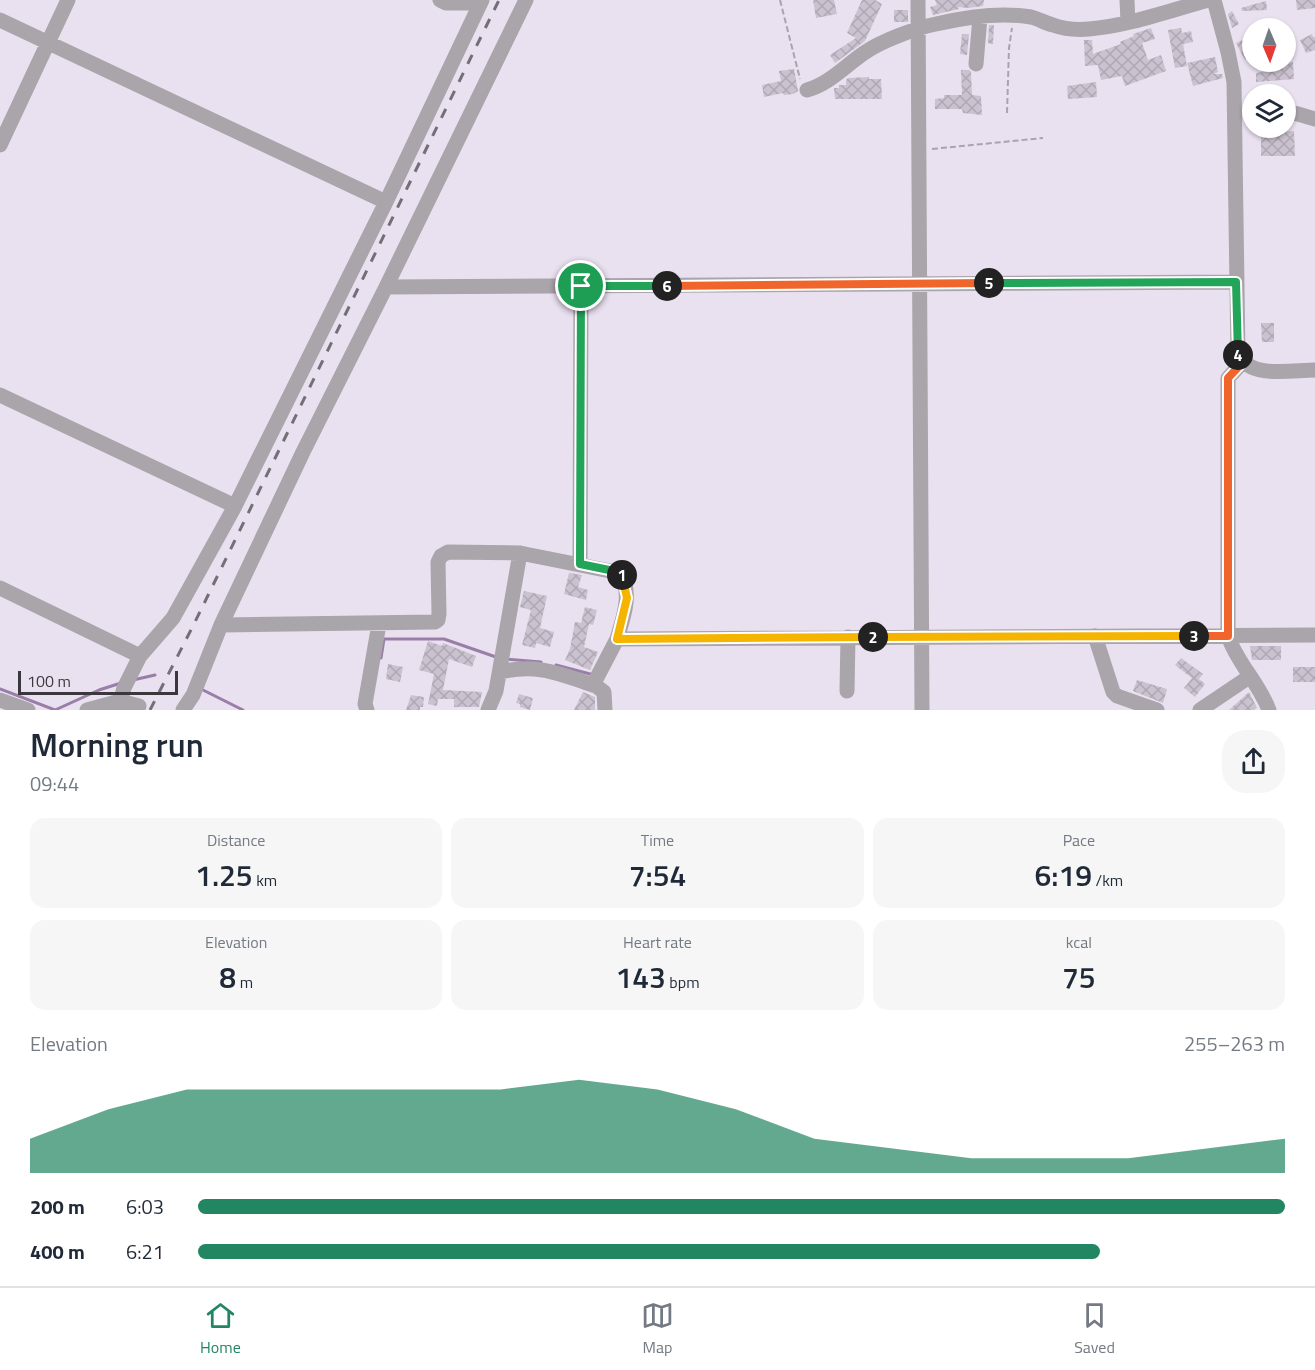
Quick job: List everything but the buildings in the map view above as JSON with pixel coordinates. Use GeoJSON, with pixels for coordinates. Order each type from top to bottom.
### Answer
{"type":"FeatureCollection","features":[{"type":"Feature","properties":{"kind":"street"},"geometry":{"type":"LineString","coordinates":[[0,145],[68,0]]}},
{"type":"Feature","properties":{"kind":"street"},"geometry":{"type":"LineString","coordinates":[[87,710],[124,693],[140,656],[173,618],[235,507],[386,202],[481,2],[446,3],[440,0]]}},
{"type":"Feature","properties":{"kind":"street"},"geometry":{"type":"LineString","coordinates":[[183,710],[193,695],[221,625],[303,452],[525,0]]}},
{"type":"Feature","properties":{"kind":"street"},"geometry":{"type":"LineString","coordinates":[[918,0],[922,710]]}},
{"type":"Feature","properties":{"kind":"street"},"geometry":{"type":"LineString","coordinates":[[1126,0],[1128,22]]}},
{"type":"Feature","properties":{"kind":"street"},"geometry":{"type":"LineString","coordinates":[[807,90],[828,80],[866,51],[919,28],[957,19],[1014,16],[1034,18],[1069,29],[1089,29],[1128,22],[1209,0]]}},
{"type":"Feature","properties":{"kind":"street"},"geometry":{"type":"LineString","coordinates":[[1214,0],[1234,82],[1238,354],[1242,363],[1259,369],[1270,371],[1315,370]]}},
{"type":"Feature","properties":{"kind":"street"},"geometry":{"type":"LineString","coordinates":[[976,64],[980,17]]}},
{"type":"Feature","properties":{"kind":"street"},"geometry":{"type":"LineString","coordinates":[[0,20],[386,202]]}},
{"type":"Feature","properties":{"kind":"street"},"geometry":{"type":"LineString","coordinates":[[1296,114],[1315,119]]}},
{"type":"Feature","properties":{"kind":"street"},"geometry":{"type":"LineString","coordinates":[[386,287],[1236,282]]}},
{"type":"Feature","properties":{"kind":"street"},"geometry":{"type":"LineString","coordinates":[[580,564],[581,286]]}},
{"type":"Feature","properties":{"kind":"street"},"geometry":{"type":"LineString","coordinates":[[1242,363],[1228,378],[1228,636],[1232,648],[1258,688],[1269,710]]}},
{"type":"Feature","properties":{"kind":"street"},"geometry":{"type":"LineString","coordinates":[[0,395],[235,507]]}},
{"type":"Feature","properties":{"kind":"street"},"geometry":{"type":"LineString","coordinates":[[221,625],[430,623],[438,620],[438,562],[441,556],[448,552],[520,553],[620,573],[623,577],[627,598],[617,639],[593,685]]}},
{"type":"Feature","properties":{"kind":"street"},"geometry":{"type":"LineString","coordinates":[[488,710],[496,691],[520,553]]}},
{"type":"Feature","properties":{"kind":"street"},"geometry":{"type":"LineString","coordinates":[[0,588],[140,656]]}},
{"type":"Feature","properties":{"kind":"street"},"geometry":{"type":"LineString","coordinates":[[365,708],[379,624]]}},
{"type":"Feature","properties":{"kind":"street"},"geometry":{"type":"LineString","coordinates":[[617,639],[1315,635]]}},
{"type":"Feature","properties":{"kind":"street"},"geometry":{"type":"LineString","coordinates":[[1095,636],[1113,692],[1117,696],[1157,710]]}},
{"type":"Feature","properties":{"kind":"street"},"geometry":{"type":"LineString","coordinates":[[847,691],[848,637]]}},
{"type":"Feature","properties":{"kind":"street"},"geometry":{"type":"LineString","coordinates":[[501,663],[514,669],[538,668],[593,685],[604,692],[605,710]]}},
{"type":"Feature","properties":{"kind":"street"},"geometry":{"type":"LineString","coordinates":[[1200,710],[1249,677]]}},
{"type":"Feature","properties":{"kind":"street"},"geometry":{"type":"LineString","coordinates":[[124,693],[140,706]]}},
{"type":"Feature","properties":{"kind":"street"},"geometry":{"type":"LineString","coordinates":[[0,700],[28,710]]}},
{"type":"Feature","properties":{"kind":"path"},"geometry":{"type":"LineString","coordinates":[[780,0],[799,73],[804,88],[807,90]]}},
{"type":"Feature","properties":{"kind":"path"},"geometry":{"type":"LineString","coordinates":[[1007,113],[1009,48],[1014,16]]}},
{"type":"Feature","properties":{"kind":"path"},"geometry":{"type":"LineString","coordinates":[[920,150],[1042,138]]}},
{"type":"Feature","properties":{"kind":"waterway"},"geometry":{"type":"LineString","coordinates":[[381,658],[384,639],[444,639],[496,657]]}},
{"type":"Feature","properties":{"kind":"waterway"},"geometry":{"type":"LineString","coordinates":[[506,659],[541,662]]}},
{"type":"Feature","properties":{"kind":"waterway"},"geometry":{"type":"LineString","coordinates":[[556,665],[594,675]]}},
{"type":"Feature","properties":{"kind":"waterway"},"geometry":{"type":"LineString","coordinates":[[133,680],[155,675]]}},
{"type":"Feature","properties":{"kind":"waterway"},"geometry":{"type":"LineString","coordinates":[[0,689],[55,710],[99,690],[121,683]]}},
{"type":"Feature","properties":{"kind":"waterway"},"geometry":{"type":"LineString","coordinates":[[199,688],[243,710]]}},
{"type":"Feature","properties":{"kind":"railway"},"geometry":{"type":"LineString","coordinates":[[150,710],[499,0]]}},
{"type":"Feature","properties":{"kind":"route"},"geometry":{"type":"LineString","coordinates":[[1236,282],[1237,345],[1242,363],[1228,378],[1228,636],[617,639],[627,598],[623,577],[620,573],[580,564],[581,286],[1236,282]]}}]}
